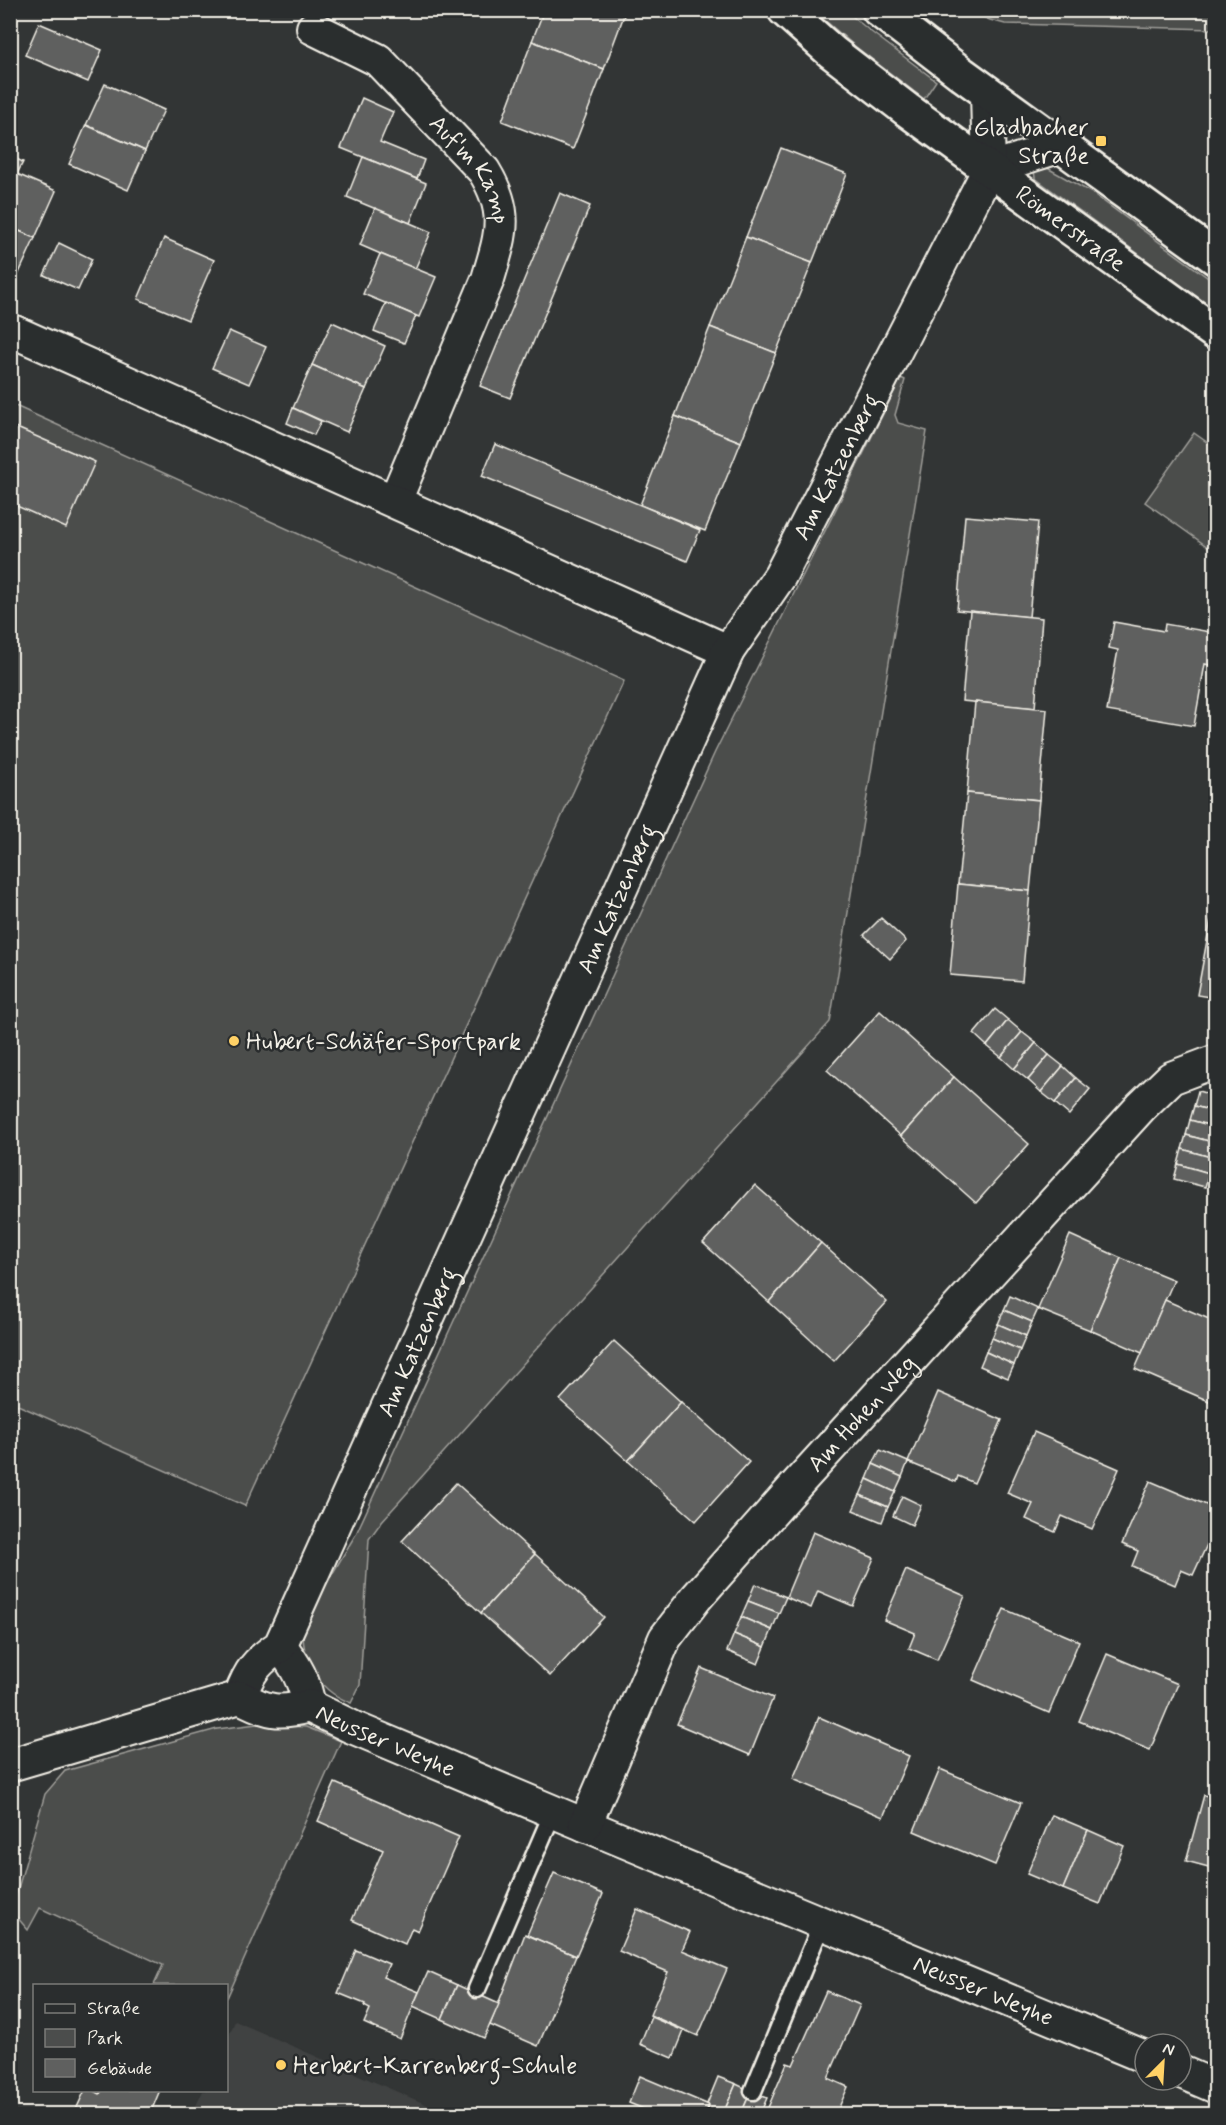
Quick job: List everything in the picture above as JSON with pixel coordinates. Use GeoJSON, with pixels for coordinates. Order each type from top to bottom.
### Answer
{"type":"FeatureCollection","features":[{"type":"Feature","properties":{"kind":"main road","name":"Römerstraße"},"geometry":{"type":"LineString","coordinates":[[785,10],[832,52],[1215,333]]}},
{"type":"Feature","properties":{"kind":"main road"},"geometry":{"type":"LineString","coordinates":[[879,10],[987,92],[1215,258]]}},
{"type":"Feature","properties":{"kind":"street","name":"Auf'm Kamp"},"geometry":{"type":"LineString","coordinates":[[313,28],[378,60],[484,171],[495,189],[501,211],[498,243],[488,279],[395,501]]}},
{"type":"Feature","properties":{"kind":"street","name":"Am Katzenberg"},"geometry":{"type":"LineString","coordinates":[[240,1696],[255,1665],[280,1646],[728,651],[780,576],[989,169],[987,92]]}},
{"type":"Feature","properties":{"kind":"street"},"geometry":{"type":"LineString","coordinates":[[989,169],[1061,146]]}},
{"type":"Feature","properties":{"kind":"street"},"geometry":{"type":"LineString","coordinates":[[10,330],[728,651]]}},
{"type":"Feature","properties":{"kind":"street","name":"Am Hohen Weg"},"geometry":{"type":"LineString","coordinates":[[585,1825],[665,1638],[696,1598],[1141,1107],[1171,1078],[1215,1061]]}},
{"type":"Feature","properties":{"kind":"street"},"geometry":{"type":"LineString","coordinates":[[280,1646],[300,1672],[309,1706]]}},
{"type":"Feature","properties":{"kind":"street"},"geometry":{"type":"LineString","coordinates":[[10,1765],[240,1696]]}},
{"type":"Feature","properties":{"kind":"street","name":"Neusser Weyhe"},"geometry":{"type":"LineString","coordinates":[[240,1696],[273,1712],[309,1706],[553,1812],[1133,2052]]}},
{"type":"Feature","properties":{"kind":"street"},"geometry":{"type":"LineString","coordinates":[[1193,2077],[1215,2087]]}},
{"type":"Feature","properties":{"kind":"lane"},"geometry":{"type":"LineString","coordinates":[[477,1989],[553,1812]]}},
{"type":"Feature","properties":{"kind":"lane"},"geometry":{"type":"LineString","coordinates":[[753,2091],[822,1923]]}},
{"type":"Feature","properties":{"kind":"shaded area","name":"Herbert-Karrenberg-Schule"},"geometry":{"type":"Polygon","coordinates":[[[235,2021],[448,2114],[192,2114],[203,2092],[228,2092],[228,2038],[235,2021]]]}},
{"type":"Feature","properties":{"kind":"green space"},"geometry":{"type":"Polygon","coordinates":[[[814,11],[846,11],[936,81],[924,99],[856,47],[814,11]]]}},
{"type":"Feature","properties":{"kind":"green space"},"geometry":{"type":"Polygon","coordinates":[[[969,11],[1215,11],[1215,29],[1005,24],[969,11]]]}},
{"type":"Feature","properties":{"kind":"green space"},"geometry":{"type":"Polygon","coordinates":[[[1042,165],[1092,193],[1215,283],[1215,310],[1035,178],[1034,170],[1042,165]]]}},
{"type":"Feature","properties":{"kind":"green space"},"geometry":{"type":"Polygon","coordinates":[[[901,378],[905,380],[895,415],[898,423],[927,431],[830,1022],[382,1521],[369,1539],[360,1685],[351,1703],[328,1690],[311,1667],[303,1642],[307,1617],[356,1534],[715,752],[901,378]]]}},
{"type":"Feature","properties":{"kind":"green space","name":"Hubert-Schäfer-Sportpark"},"geometry":{"type":"Polygon","coordinates":[[[11,404],[624,681],[245,1506],[11,1402],[11,404]]]}},
{"type":"Feature","properties":{"kind":"green space"},"geometry":{"type":"Polygon","coordinates":[[[1194,433],[1215,448],[1215,552],[1145,502],[1194,433]]]}},
{"type":"Feature","properties":{"kind":"green space"},"geometry":{"type":"Polygon","coordinates":[[[257,1724],[306,1727],[341,1741],[228,1996],[228,1984],[154,1984],[163,1965],[40,1908],[28,1930],[16,1916],[15,1899],[45,1794],[65,1771],[217,1729],[257,1724]]]}},
{"type":"Feature","properties":{"kind":"building"},"geometry":{"type":"Polygon","coordinates":[[[544,10],[626,10],[604,69],[532,41],[544,10]]]}},
{"type":"Feature","properties":{"kind":"building"},"geometry":{"type":"Polygon","coordinates":[[[39,23],[102,50],[88,82],[25,55],[39,23]]]}},
{"type":"Feature","properties":{"kind":"building"},"geometry":{"type":"Polygon","coordinates":[[[532,41],[604,69],[573,149],[502,121],[532,41]]]}},
{"type":"Feature","properties":{"kind":"building"},"geometry":{"type":"Polygon","coordinates":[[[105,84],[164,110],[145,151],[86,125],[105,84]]]}},
{"type":"Feature","properties":{"kind":"building"},"geometry":{"type":"Polygon","coordinates":[[[362,98],[393,112],[380,142],[424,160],[417,179],[341,148],[362,98]]]}},
{"type":"Feature","properties":{"kind":"building"},"geometry":{"type":"Polygon","coordinates":[[[86,125],[145,151],[128,190],[69,164],[86,125]]]}},
{"type":"Feature","properties":{"kind":"building"},"geometry":{"type":"Polygon","coordinates":[[[781,148],[847,174],[812,263],[746,237],[781,148]]]}},
{"type":"Feature","properties":{"kind":"building"},"geometry":{"type":"Polygon","coordinates":[[[10,156],[23,162],[17,174],[10,171],[10,156]]]}},
{"type":"Feature","properties":{"kind":"building"},"geometry":{"type":"Polygon","coordinates":[[[363,157],[426,183],[410,223],[347,197],[363,157]]]}},
{"type":"Feature","properties":{"kind":"building"},"geometry":{"type":"Polygon","coordinates":[[[10,171],[56,191],[35,238],[10,227],[10,171]]]}},
{"type":"Feature","properties":{"kind":"building"},"geometry":{"type":"Polygon","coordinates":[[[560,193],[590,206],[510,398],[480,386],[560,193]]]}},
{"type":"Feature","properties":{"kind":"building"},"geometry":{"type":"Polygon","coordinates":[[[375,208],[431,232],[415,269],[360,245],[375,208]]]}},
{"type":"Feature","properties":{"kind":"building"},"geometry":{"type":"Polygon","coordinates":[[[10,227],[35,238],[14,284],[10,282],[10,227]]]}},
{"type":"Feature","properties":{"kind":"building"},"geometry":{"type":"Polygon","coordinates":[[[746,237],[812,263],[776,353],[710,327],[746,237]]]}},
{"type":"Feature","properties":{"kind":"building"},"geometry":{"type":"Polygon","coordinates":[[[164,238],[214,260],[188,320],[138,299],[164,238]]]}},
{"type":"Feature","properties":{"kind":"building"},"geometry":{"type":"Polygon","coordinates":[[[59,243],[92,259],[78,290],[44,275],[59,243]]]}},
{"type":"Feature","properties":{"kind":"building"},"geometry":{"type":"Polygon","coordinates":[[[380,254],[436,277],[419,317],[363,294],[380,254]]]}},
{"type":"Feature","properties":{"kind":"building"},"geometry":{"type":"Polygon","coordinates":[[[386,303],[416,316],[404,343],[374,331],[386,303]]]}},
{"type":"Feature","properties":{"kind":"building"},"geometry":{"type":"Polygon","coordinates":[[[332,322],[385,346],[366,389],[312,365],[332,322]]]}},
{"type":"Feature","properties":{"kind":"building"},"geometry":{"type":"Polygon","coordinates":[[[710,327],[776,353],[741,442],[675,416],[710,327]]]}},
{"type":"Feature","properties":{"kind":"building"},"geometry":{"type":"Polygon","coordinates":[[[229,331],[266,347],[249,384],[212,368],[229,331]]]}},
{"type":"Feature","properties":{"kind":"building"},"geometry":{"type":"Polygon","coordinates":[[[312,365],[366,389],[347,432],[293,408],[312,365]]]}},
{"type":"Feature","properties":{"kind":"building"},"geometry":{"type":"Polygon","coordinates":[[[293,408],[321,421],[314,435],[287,423],[293,408]]]}},
{"type":"Feature","properties":{"kind":"building"},"geometry":{"type":"Polygon","coordinates":[[[675,416],[741,442],[705,531],[640,505],[675,416]]]}},
{"type":"Feature","properties":{"kind":"building"},"geometry":{"type":"Polygon","coordinates":[[[10,425],[95,462],[66,528],[10,503],[10,425]]]}},
{"type":"Feature","properties":{"kind":"building"},"geometry":{"type":"Polygon","coordinates":[[[495,444],[700,530],[687,561],[482,476],[495,444]]]}},
{"type":"Feature","properties":{"kind":"building"},"geometry":{"type":"Polygon","coordinates":[[[965,516],[1038,522],[1029,617],[957,610],[965,516]]]}},
{"type":"Feature","properties":{"kind":"building"},"geometry":{"type":"Polygon","coordinates":[[[970,611],[1042,618],[1035,708],[962,701],[970,611]]]}},
{"type":"Feature","properties":{"kind":"building"},"geometry":{"type":"Polygon","coordinates":[[[1114,622],[1164,631],[1165,624],[1216,633],[1214,666],[1205,664],[1194,726],[1107,711],[1118,650],[1109,648],[1114,622]]]}},
{"type":"Feature","properties":{"kind":"building"},"geometry":{"type":"Polygon","coordinates":[[[975,702],[1047,709],[1039,800],[967,793],[975,702]]]}},
{"type":"Feature","properties":{"kind":"building"},"geometry":{"type":"Polygon","coordinates":[[[967,793],[1039,800],[1030,891],[958,884],[967,793]]]}},
{"type":"Feature","properties":{"kind":"building"},"geometry":{"type":"Polygon","coordinates":[[[958,884],[1030,891],[1022,981],[950,975],[958,884]]]}},
{"type":"Feature","properties":{"kind":"building"},"geometry":{"type":"Polygon","coordinates":[[[1216,891],[1216,998],[1197,995],[1216,891]]]}},
{"type":"Feature","properties":{"kind":"building"},"geometry":{"type":"Polygon","coordinates":[[[881,918],[906,941],[890,959],[864,935],[881,918]]]}},
{"type":"Feature","properties":{"kind":"building"},"geometry":{"type":"Polygon","coordinates":[[[995,1009],[1008,1020],[987,1046],[974,1034],[995,1009]]]}},
{"type":"Feature","properties":{"kind":"building"},"geometry":{"type":"Polygon","coordinates":[[[880,1011],[954,1077],[901,1136],[827,1070],[880,1011]]]}},
{"type":"Feature","properties":{"kind":"building"},"geometry":{"type":"Polygon","coordinates":[[[1008,1020],[1022,1032],[1001,1057],[987,1046],[1008,1020]]]}},
{"type":"Feature","properties":{"kind":"building"},"geometry":{"type":"Polygon","coordinates":[[[1022,1032],[1036,1043],[1014,1069],[1001,1057],[1022,1032]]]}},
{"type":"Feature","properties":{"kind":"building"},"geometry":{"type":"Polygon","coordinates":[[[1036,1043],[1049,1055],[1028,1080],[1014,1069],[1036,1043]]]}},
{"type":"Feature","properties":{"kind":"building"},"geometry":{"type":"Polygon","coordinates":[[[1049,1055],[1063,1066],[1041,1092],[1028,1080],[1049,1055]]]}},
{"type":"Feature","properties":{"kind":"building"},"geometry":{"type":"Polygon","coordinates":[[[1063,1066],[1076,1078],[1055,1103],[1041,1092],[1063,1066]]]}},
{"type":"Feature","properties":{"kind":"building"},"geometry":{"type":"Polygon","coordinates":[[[954,1077],[1029,1144],[976,1203],[901,1136],[954,1077]]]}},
{"type":"Feature","properties":{"kind":"building"},"geometry":{"type":"Polygon","coordinates":[[[1076,1078],[1090,1089],[1069,1115],[1055,1103],[1076,1078]]]}},
{"type":"Feature","properties":{"kind":"building"},"geometry":{"type":"Polygon","coordinates":[[[1198,1091],[1216,1096],[1216,1112],[1194,1106],[1198,1091]]]}},
{"type":"Feature","properties":{"kind":"building"},"geometry":{"type":"Polygon","coordinates":[[[1194,1106],[1216,1112],[1216,1127],[1190,1120],[1194,1106]]]}},
{"type":"Feature","properties":{"kind":"building"},"geometry":{"type":"Polygon","coordinates":[[[1190,1120],[1216,1127],[1216,1143],[1186,1135],[1190,1120]]]}},
{"type":"Feature","properties":{"kind":"building"},"geometry":{"type":"Polygon","coordinates":[[[1186,1135],[1216,1143],[1214,1158],[1182,1149],[1186,1135]]]}},
{"type":"Feature","properties":{"kind":"building"},"geometry":{"type":"Polygon","coordinates":[[[1182,1149],[1214,1158],[1209,1173],[1178,1164],[1182,1149]]]}},
{"type":"Feature","properties":{"kind":"building"},"geometry":{"type":"Polygon","coordinates":[[[1178,1164],[1209,1173],[1205,1187],[1174,1179],[1178,1164]]]}},
{"type":"Feature","properties":{"kind":"building"},"geometry":{"type":"Polygon","coordinates":[[[755,1185],[821,1243],[769,1302],[703,1243],[755,1185]]]}},
{"type":"Feature","properties":{"kind":"building"},"geometry":{"type":"Polygon","coordinates":[[[1070,1235],[1121,1258],[1090,1330],[1038,1309],[1070,1235]]]}},
{"type":"Feature","properties":{"kind":"building"},"geometry":{"type":"Polygon","coordinates":[[[821,1243],[887,1302],[834,1361],[769,1302],[821,1243]]]}},
{"type":"Feature","properties":{"kind":"building"},"geometry":{"type":"Polygon","coordinates":[[[1121,1258],[1174,1280],[1142,1353],[1090,1330],[1121,1258]]]}},
{"type":"Feature","properties":{"kind":"building"},"geometry":{"type":"Polygon","coordinates":[[[1010,1296],[1038,1309],[1032,1322],[1004,1310],[1010,1296]]]}},
{"type":"Feature","properties":{"kind":"building"},"geometry":{"type":"Polygon","coordinates":[[[1165,1300],[1216,1322],[1216,1404],[1135,1369],[1165,1300]]]}},
{"type":"Feature","properties":{"kind":"building"},"geometry":{"type":"Polygon","coordinates":[[[1004,1310],[1032,1322],[1026,1336],[998,1324],[1004,1310]]]}},
{"type":"Feature","properties":{"kind":"building"},"geometry":{"type":"Polygon","coordinates":[[[998,1324],[1026,1336],[1020,1350],[992,1338],[998,1324]]]}},
{"type":"Feature","properties":{"kind":"building"},"geometry":{"type":"Polygon","coordinates":[[[992,1338],[1020,1350],[1014,1365],[986,1352],[992,1338]]]}},
{"type":"Feature","properties":{"kind":"building"},"geometry":{"type":"Polygon","coordinates":[[[614,1341],[681,1402],[628,1461],[560,1400],[614,1341]]]}},
{"type":"Feature","properties":{"kind":"building"},"geometry":{"type":"Polygon","coordinates":[[[986,1352],[1014,1365],[1008,1378],[980,1366],[986,1352]]]}},
{"type":"Feature","properties":{"kind":"building"},"geometry":{"type":"Polygon","coordinates":[[[938,1392],[1002,1420],[974,1483],[958,1476],[956,1482],[908,1462],[938,1392]]]}},
{"type":"Feature","properties":{"kind":"building"},"geometry":{"type":"Polygon","coordinates":[[[681,1402],[749,1462],[696,1521],[628,1461],[681,1402]]]}},
{"type":"Feature","properties":{"kind":"building"},"geometry":{"type":"Polygon","coordinates":[[[1034,1432],[1119,1469],[1092,1529],[1062,1516],[1055,1532],[1026,1519],[1033,1504],[1007,1493],[1034,1432]]]}},
{"type":"Feature","properties":{"kind":"building"},"geometry":{"type":"Polygon","coordinates":[[[880,1450],[908,1462],[902,1477],[873,1464],[880,1450]]]}},
{"type":"Feature","properties":{"kind":"building"},"geometry":{"type":"Polygon","coordinates":[[[873,1464],[902,1477],[895,1492],[867,1479],[873,1464]]]}},
{"type":"Feature","properties":{"kind":"building"},"geometry":{"type":"Polygon","coordinates":[[[867,1479],[895,1492],[888,1507],[860,1495],[867,1479]]]}},
{"type":"Feature","properties":{"kind":"building"},"geometry":{"type":"Polygon","coordinates":[[[1150,1481],[1216,1509],[1216,1525],[1193,1575],[1181,1570],[1175,1585],[1132,1566],[1138,1551],[1122,1544],[1150,1481]]]}},
{"type":"Feature","properties":{"kind":"building"},"geometry":{"type":"Polygon","coordinates":[[[456,1483],[535,1554],[481,1613],[402,1541],[456,1483]]]}},
{"type":"Feature","properties":{"kind":"building"},"geometry":{"type":"Polygon","coordinates":[[[860,1495],[888,1507],[882,1522],[853,1510],[860,1495]]]}},
{"type":"Feature","properties":{"kind":"building"},"geometry":{"type":"Polygon","coordinates":[[[902,1496],[921,1505],[912,1525],[893,1516],[902,1496]]]}},
{"type":"Feature","properties":{"kind":"building"},"geometry":{"type":"Polygon","coordinates":[[[813,1532],[874,1558],[853,1606],[818,1591],[811,1608],[786,1597],[813,1532]]]}},
{"type":"Feature","properties":{"kind":"building"},"geometry":{"type":"Polygon","coordinates":[[[535,1554],[604,1617],[550,1676],[481,1613],[535,1554]]]}},
{"type":"Feature","properties":{"kind":"building"},"geometry":{"type":"Polygon","coordinates":[[[906,1570],[965,1596],[937,1660],[909,1648],[915,1633],[884,1620],[906,1570]]]}},
{"type":"Feature","properties":{"kind":"building"},"geometry":{"type":"Polygon","coordinates":[[[755,1584],[786,1597],[779,1613],[748,1601],[755,1584]]]}},
{"type":"Feature","properties":{"kind":"building"},"geometry":{"type":"Polygon","coordinates":[[[748,1601],[779,1613],[772,1630],[741,1617],[748,1601]]]}},
{"type":"Feature","properties":{"kind":"building"},"geometry":{"type":"Polygon","coordinates":[[[1004,1609],[1079,1641],[1049,1713],[973,1680],[1004,1609]]]}},
{"type":"Feature","properties":{"kind":"building"},"geometry":{"type":"Polygon","coordinates":[[[741,1617],[772,1630],[765,1647],[734,1634],[741,1617]]]}},
{"type":"Feature","properties":{"kind":"building"},"geometry":{"type":"Polygon","coordinates":[[[734,1634],[765,1647],[758,1664],[727,1651],[734,1634]]]}},
{"type":"Feature","properties":{"kind":"building"},"geometry":{"type":"Polygon","coordinates":[[[1107,1654],[1178,1684],[1150,1750],[1079,1721],[1107,1654]]]}},
{"type":"Feature","properties":{"kind":"building"},"geometry":{"type":"Polygon","coordinates":[[[701,1668],[773,1698],[750,1755],[677,1724],[701,1668]]]}},
{"type":"Feature","properties":{"kind":"building"},"geometry":{"type":"Polygon","coordinates":[[[819,1717],[909,1756],[883,1817],[793,1779],[819,1717]]]}},
{"type":"Feature","properties":{"kind":"building"},"geometry":{"type":"Polygon","coordinates":[[[940,1769],[1021,1803],[995,1865],[914,1831],[940,1769]]]}},
{"type":"Feature","properties":{"kind":"building"},"geometry":{"type":"Polygon","coordinates":[[[335,1783],[459,1837],[418,1931],[412,1928],[405,1944],[352,1920],[383,1850],[318,1821],[335,1783]]]}},
{"type":"Feature","properties":{"kind":"building"},"geometry":{"type":"Polygon","coordinates":[[[1204,1795],[1216,1798],[1216,1869],[1186,1861],[1204,1795]]]}},
{"type":"Feature","properties":{"kind":"building"},"geometry":{"type":"Polygon","coordinates":[[[1052,1815],[1088,1830],[1063,1889],[1027,1874],[1052,1815]]]}},
{"type":"Feature","properties":{"kind":"building"},"geometry":{"type":"Polygon","coordinates":[[[1088,1830],[1124,1846],[1100,1904],[1063,1889],[1088,1830]]]}},
{"type":"Feature","properties":{"kind":"building"},"geometry":{"type":"Polygon","coordinates":[[[554,1873],[603,1894],[576,1956],[527,1935],[554,1873]]]}},
{"type":"Feature","properties":{"kind":"building"},"geometry":{"type":"Polygon","coordinates":[[[637,1909],[690,1932],[682,1950],[727,1969],[698,2036],[650,2015],[668,1972],[619,1951],[637,1909]]]}},
{"type":"Feature","properties":{"kind":"building"},"geometry":{"type":"Polygon","coordinates":[[[525,1934],[576,1956],[538,2046],[490,2025],[525,1934]]]}},
{"type":"Feature","properties":{"kind":"building"},"geometry":{"type":"Polygon","coordinates":[[[356,1950],[389,1964],[383,1977],[419,1992],[400,2039],[364,2023],[370,2009],[364,2006],[365,2004],[338,1993],[356,1950]]]}},
{"type":"Feature","properties":{"kind":"building"},"geometry":{"type":"Polygon","coordinates":[[[428,1972],[457,1985],[442,2019],[413,2006],[428,1972]]]}},
{"type":"Feature","properties":{"kind":"building"},"geometry":{"type":"Polygon","coordinates":[[[457,1985],[499,2004],[484,2038],[442,2019],[457,1985]]]}},
{"type":"Feature","properties":{"kind":"building"},"geometry":{"type":"Polygon","coordinates":[[[826,1991],[860,2005],[828,2078],[848,2087],[836,2114],[777,2114],[767,2110],[787,2063],[793,2065],[826,1991]]]}},
{"type":"Feature","properties":{"kind":"building"},"geometry":{"type":"Polygon","coordinates":[[[651,2017],[684,2031],[673,2058],[640,2044],[651,2017]]]}},
{"type":"Feature","properties":{"kind":"building"},"geometry":{"type":"Polygon","coordinates":[[[640,2076],[709,2105],[705,2114],[656,2114],[629,2103],[640,2076]]]}},
{"type":"Feature","properties":{"kind":"building"},"geometry":{"type":"Polygon","coordinates":[[[718,2077],[736,2084],[723,2114],[708,2109],[707,2104],[718,2077]]]}},
{"type":"Feature","properties":{"kind":"building"},"geometry":{"type":"Polygon","coordinates":[[[736,2084],[751,2091],[741,2114],[723,2114],[736,2084]]]}},
{"type":"Feature","properties":{"kind":"building"},"geometry":{"type":"Polygon","coordinates":[[[751,2091],[767,2098],[760,2114],[741,2114],[751,2091]]]}},
{"type":"Feature","properties":{"kind":"building"},"geometry":{"type":"Polygon","coordinates":[[[84,2092],[100,2094],[101,2092],[159,2092],[150,2114],[74,2114],[84,2092]]]}},
{"type":"Feature","properties":{"kind":"place","name":"Gladbacher Straße"},"geometry":{"type":"Point","coordinates":[1101,141]}},
{"type":"Feature","properties":{"kind":"place","name":"Hubert-Schäfer-Sportpark"},"geometry":{"type":"Point","coordinates":[234,1041]}},
{"type":"Feature","properties":{"kind":"place","name":"Herbert-Karrenberg-Schule"},"geometry":{"type":"Point","coordinates":[281,2065]}}]}
